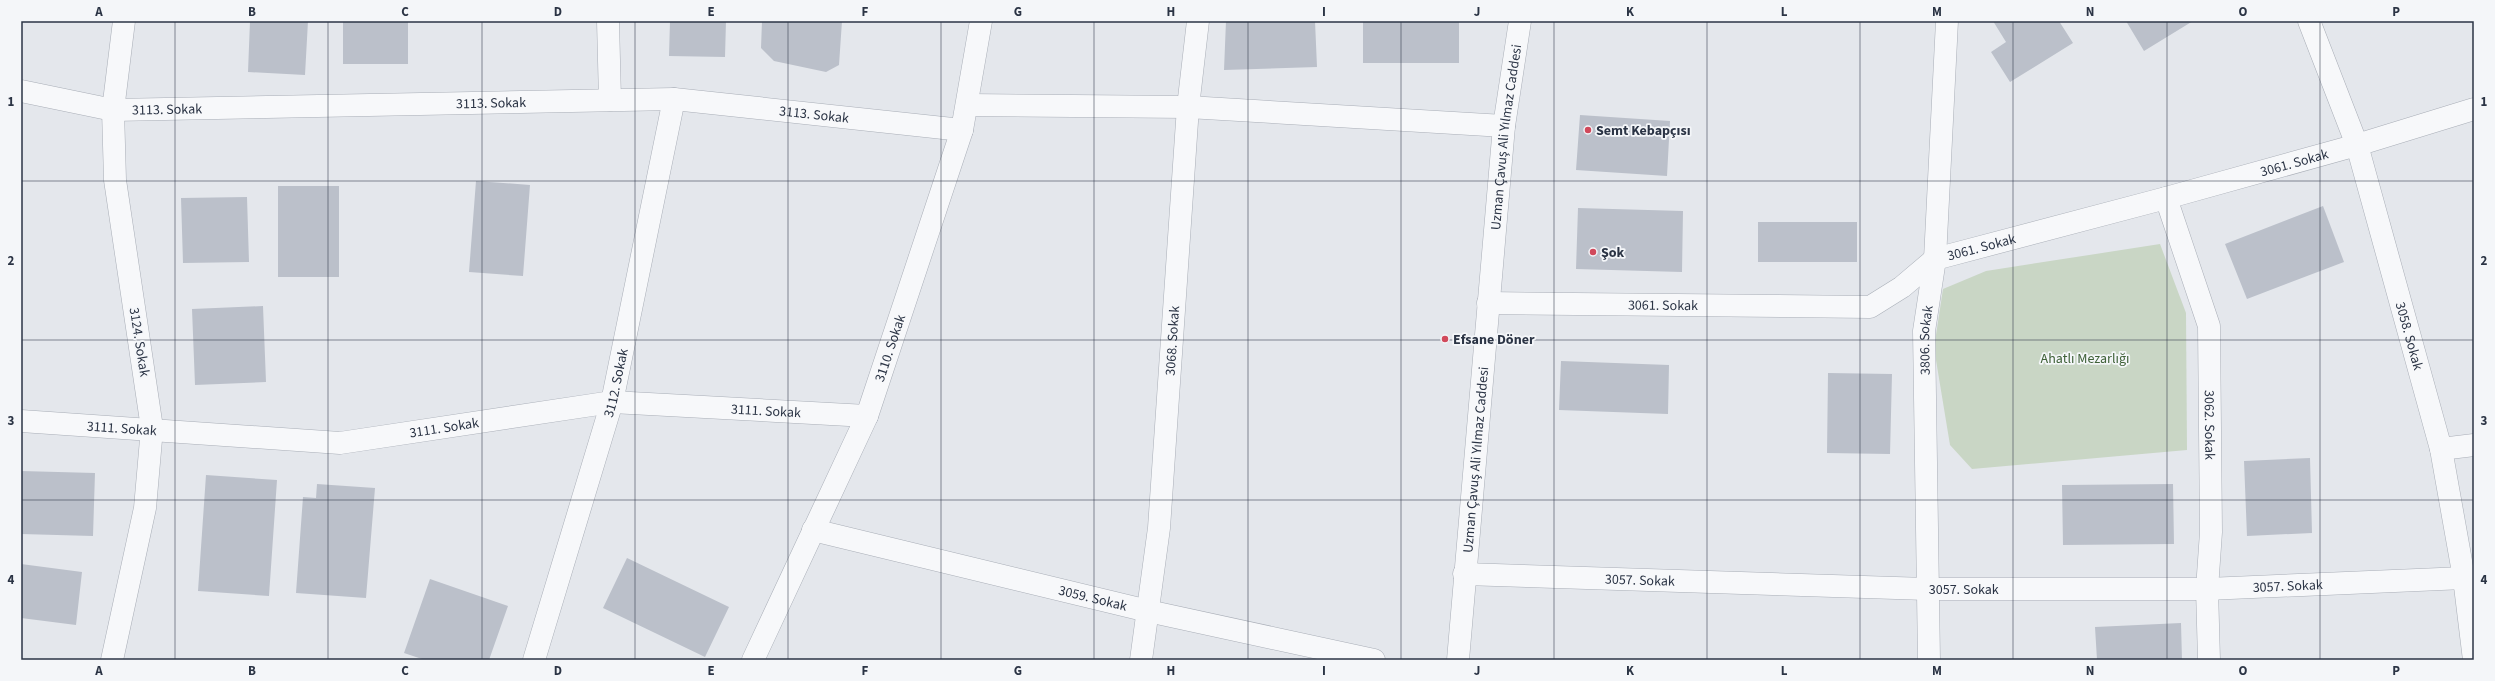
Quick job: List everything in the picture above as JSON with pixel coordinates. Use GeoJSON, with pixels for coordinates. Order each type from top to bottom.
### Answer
{"type":"FeatureCollection","features":[{"type":"Feature","properties":{"kind":"street","name":"3124. Sokak"},"geometry":{"type":"LineString","coordinates":[[112,660],[145,508],[152,428],[115,180],[113,110],[124,21]]}},
{"type":"Feature","properties":{"kind":"street"},"geometry":{"type":"LineString","coordinates":[[608,21],[610,100]]}},
{"type":"Feature","properties":{"kind":"street","name":"3110. Sokak"},"geometry":{"type":"LineString","coordinates":[[753,660],[866,416],[962,130],[968,105],[981,21]]}},
{"type":"Feature","properties":{"kind":"street","name":"3068. Sokak"},"geometry":{"type":"LineString","coordinates":[[1141,660],[1159,528],[1188,107],[1198,21]]}},
{"type":"Feature","properties":{"kind":"street","name":"Uzman Çavuş Ali Yılmaz Caddesi"},"geometry":{"type":"LineString","coordinates":[[1458,660],[1464,574],[1480,412],[1504,126],[1520,21]]}},
{"type":"Feature","properties":{"kind":"street","name":"3806. Sokak"},"geometry":{"type":"LineString","coordinates":[[1929,660],[1924,331],[1935,259],[1947,21]]}},
{"type":"Feature","properties":{"kind":"street","name":"3058. Sokak"},"geometry":{"type":"LineString","coordinates":[[2309,21],[2357,144],[2441,448],[2464,578],[2474,660]]}},
{"type":"Feature","properties":{"kind":"street","name":"3113. Sokak"},"geometry":{"type":"LineString","coordinates":[[21,91],[113,110],[674,99],[962,130]]}},
{"type":"Feature","properties":{"kind":"street","name":"3112. Sokak"},"geometry":{"type":"LineString","coordinates":[[534,660],[612,402],[674,99]]}},
{"type":"Feature","properties":{"kind":"street"},"geometry":{"type":"LineString","coordinates":[[968,105],[1188,107],[1504,126]]}},
{"type":"Feature","properties":{"kind":"street","name":"3061. Sokak"},"geometry":{"type":"LineString","coordinates":[[1488,303],[1870,307],[1902,287],[1935,259],[2166,198],[2474,109]]}},
{"type":"Feature","properties":{"kind":"street","name":"3062. Sokak"},"geometry":{"type":"LineString","coordinates":[[2166,198],[2209,326],[2211,532],[2207,589],[2209,660]]}},
{"type":"Feature","properties":{"kind":"street","name":"3111. Sokak"},"geometry":{"type":"LineString","coordinates":[[21,421],[152,428],[340,443],[612,402],[866,416]]}},
{"type":"Feature","properties":{"kind":"street"},"geometry":{"type":"LineString","coordinates":[[2441,448],[2474,445]]}},
{"type":"Feature","properties":{"kind":"street","name":"3059. Sokak"},"geometry":{"type":"LineString","coordinates":[[813,530],[1148,611],[1374,660]]}},
{"type":"Feature","properties":{"kind":"street","name":"3057. Sokak"},"geometry":{"type":"LineString","coordinates":[[1464,574],[1927,588],[2207,589],[2464,578]]}},
{"type":"Feature","properties":{"kind":"green space","name":"Ahatlı Mezarlığı"},"geometry":{"type":"Polygon","coordinates":[[[2160,244],[2186,313],[2187,450],[1972,469],[1950,445],[1934,348],[1943,289],[1986,271],[2160,244]]]}},
{"type":"Feature","properties":{"kind":"building"},"geometry":{"type":"Polygon","coordinates":[[[250,21],[308,21],[305,75],[248,72],[250,21]]]}},
{"type":"Feature","properties":{"kind":"building"},"geometry":{"type":"Polygon","coordinates":[[[343,21],[408,21],[408,64],[343,64],[343,21]]]}},
{"type":"Feature","properties":{"kind":"building"},"geometry":{"type":"Polygon","coordinates":[[[670,21],[726,21],[725,57],[669,56],[670,21]]]}},
{"type":"Feature","properties":{"kind":"building"},"geometry":{"type":"Polygon","coordinates":[[[762,21],[842,21],[839,65],[826,72],[774,61],[761,48],[762,21]]]}},
{"type":"Feature","properties":{"kind":"building"},"geometry":{"type":"Polygon","coordinates":[[[1226,21],[1315,21],[1317,67],[1224,70],[1226,21]]]}},
{"type":"Feature","properties":{"kind":"building"},"geometry":{"type":"Polygon","coordinates":[[[1363,21],[1459,21],[1459,63],[1363,63],[1363,21]]]}},
{"type":"Feature","properties":{"kind":"building"},"geometry":{"type":"Polygon","coordinates":[[[1993,21],[2059,21],[2073,43],[2010,82],[1991,52],[2006,42],[1993,21]]]}},
{"type":"Feature","properties":{"kind":"building"},"geometry":{"type":"Polygon","coordinates":[[[2126,21],[2193,21],[2144,51],[2126,21]]]}},
{"type":"Feature","properties":{"kind":"building"},"geometry":{"type":"Polygon","coordinates":[[[1580,115],[1670,121],[1667,176],[1576,170],[1580,115]]]}},
{"type":"Feature","properties":{"kind":"building"},"geometry":{"type":"Polygon","coordinates":[[[476,181],[530,185],[523,276],[469,272],[476,181]]]}},
{"type":"Feature","properties":{"kind":"building"},"geometry":{"type":"Polygon","coordinates":[[[278,186],[339,186],[339,277],[278,277],[278,186]]]}},
{"type":"Feature","properties":{"kind":"building"},"geometry":{"type":"Polygon","coordinates":[[[247,197],[249,262],[183,263],[181,198],[247,197]]]}},
{"type":"Feature","properties":{"kind":"building"},"geometry":{"type":"Polygon","coordinates":[[[2323,206],[2344,262],[2247,299],[2225,244],[2323,206]]]}},
{"type":"Feature","properties":{"kind":"building"},"geometry":{"type":"Polygon","coordinates":[[[1578,208],[1683,211],[1682,272],[1576,269],[1578,208]]]}},
{"type":"Feature","properties":{"kind":"building"},"geometry":{"type":"Polygon","coordinates":[[[1758,222],[1857,222],[1857,262],[1758,262],[1758,222]]]}},
{"type":"Feature","properties":{"kind":"building"},"geometry":{"type":"Polygon","coordinates":[[[263,306],[266,382],[195,385],[192,309],[263,306]]]}},
{"type":"Feature","properties":{"kind":"building"},"geometry":{"type":"Polygon","coordinates":[[[1561,361],[1669,365],[1668,414],[1559,410],[1561,361]]]}},
{"type":"Feature","properties":{"kind":"building"},"geometry":{"type":"Polygon","coordinates":[[[1828,373],[1892,374],[1890,454],[1827,453],[1828,373]]]}},
{"type":"Feature","properties":{"kind":"building"},"geometry":{"type":"Polygon","coordinates":[[[2310,458],[2312,533],[2247,536],[2244,461],[2310,458]]]}},
{"type":"Feature","properties":{"kind":"building"},"geometry":{"type":"Polygon","coordinates":[[[21,471],[95,473],[93,536],[21,534],[21,471]]]}},
{"type":"Feature","properties":{"kind":"building"},"geometry":{"type":"Polygon","coordinates":[[[206,475],[277,480],[269,596],[198,591],[206,475]]]}},
{"type":"Feature","properties":{"kind":"building"},"geometry":{"type":"Polygon","coordinates":[[[317,484],[375,488],[366,598],[296,593],[303,497],[316,498],[317,484]]]}},
{"type":"Feature","properties":{"kind":"building"},"geometry":{"type":"Polygon","coordinates":[[[2173,484],[2174,544],[2063,545],[2062,485],[2173,484]]]}},
{"type":"Feature","properties":{"kind":"building"},"geometry":{"type":"Polygon","coordinates":[[[627,558],[729,607],[705,657],[603,608],[627,558]]]}},
{"type":"Feature","properties":{"kind":"building"},"geometry":{"type":"Polygon","coordinates":[[[21,564],[82,572],[76,625],[21,618],[21,564]]]}},
{"type":"Feature","properties":{"kind":"building"},"geometry":{"type":"Polygon","coordinates":[[[430,579],[508,606],[489,660],[425,660],[404,653],[430,579]]]}},
{"type":"Feature","properties":{"kind":"building"},"geometry":{"type":"Polygon","coordinates":[[[2181,623],[2182,660],[2097,660],[2095,627],[2181,623]]]}},
{"type":"Feature","properties":{"kind":"place","name":"Semt Kebapçısı"},"geometry":{"type":"Point","coordinates":[1588,130]}},
{"type":"Feature","properties":{"kind":"place","name":"Şok"},"geometry":{"type":"Point","coordinates":[1593,252]}},
{"type":"Feature","properties":{"kind":"place","name":"Efsane Döner"},"geometry":{"type":"Point","coordinates":[1445,339]}}]}
